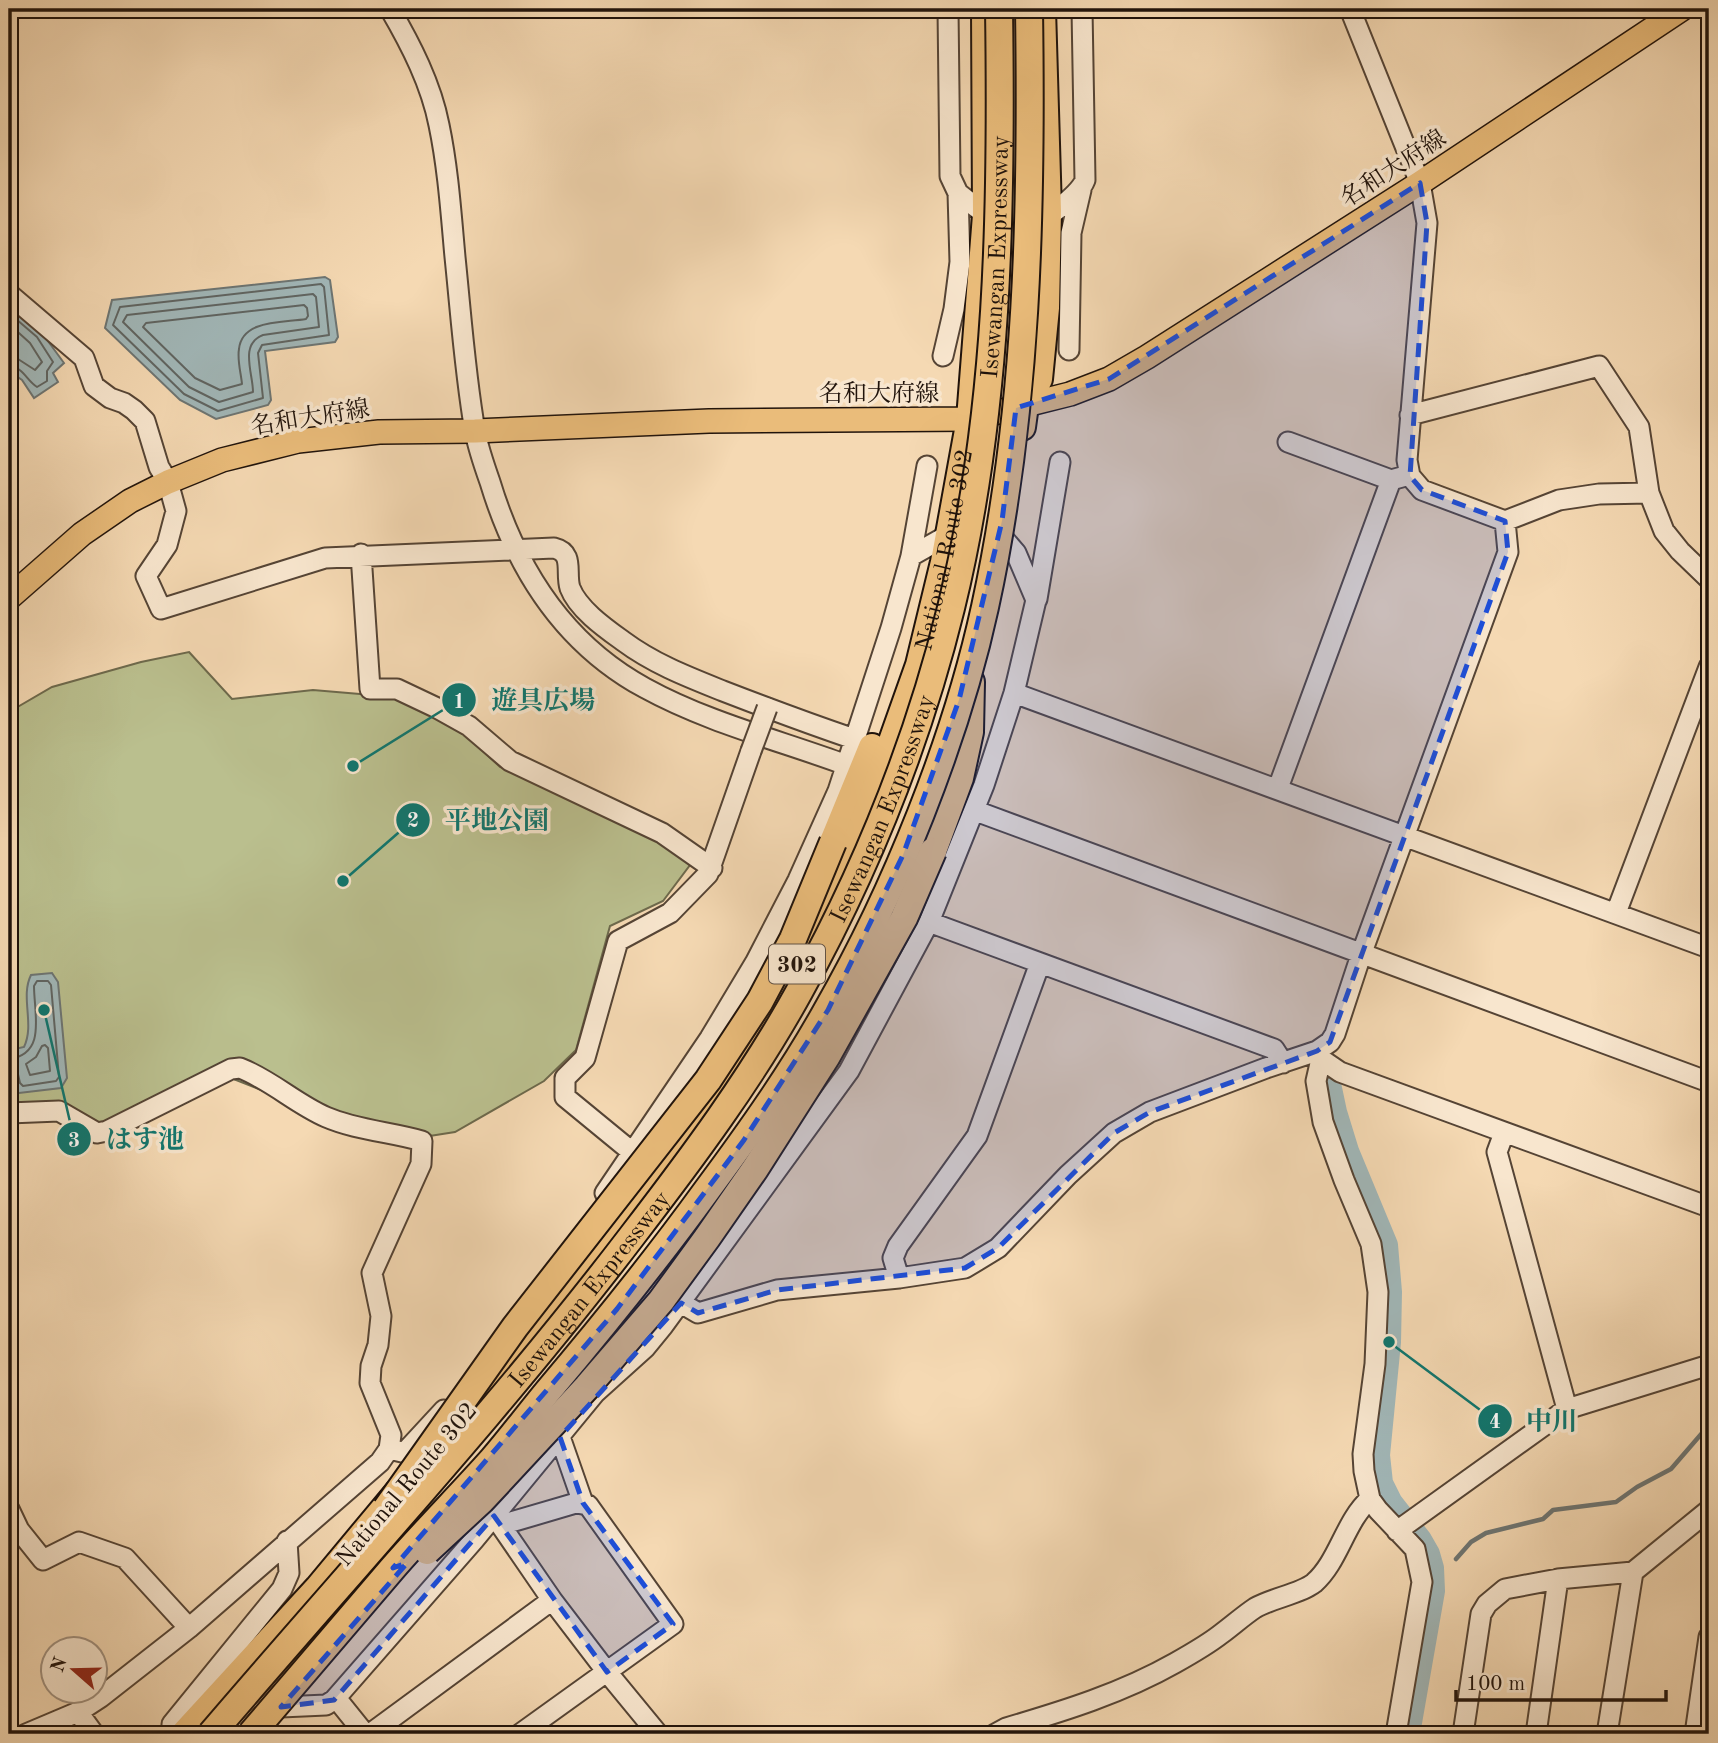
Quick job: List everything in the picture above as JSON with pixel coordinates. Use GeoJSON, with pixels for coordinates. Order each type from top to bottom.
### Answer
{"type":"FeatureCollection","features":[{"type":"Feature","properties":{"kind":"highway","name":"National Route 302"},"geometry":{"type":"LineString","coordinates":[[178,1729],[318,1588],[602,1251],[749,1042],[807,948],[852,854],[919,665],[950,534],[970,419],[986,215],[985,9]]}},
{"type":"Feature","properties":{"kind":"highway","name":"Isewangan Expressway"},"geometry":{"type":"LineString","coordinates":[[212,1734],[506,1395],[589,1293],[716,1125],[798,995],[873,844],[903,767],[928,691],[952,606],[970,517],[982,430],[999,246],[999,9]]}},
{"type":"Feature","properties":{"kind":"highway","name":"Isewangan Expressway"},"geometry":{"type":"LineString","coordinates":[[251,1734],[393,1568],[492,1459],[617,1309],[744,1140],[791,1070],[828,1010],[866,935],[933,778],[959,700],[984,612],[1002,521],[1017,398],[1029,241],[1029,9]]}},
{"type":"Feature","properties":{"kind":"highway","name":"National Route 302"},"geometry":{"type":"LineString","coordinates":[[258,1734],[534,1417],[648,1275],[752,1133],[828,1016],[865,945],[933,786],[971,682],[1004,539],[1025,405],[1039,379],[1046,308],[1047,218],[1042,9]]}},
{"type":"Feature","properties":{"kind":"highway"},"geometry":{"type":"LineString","coordinates":[[322,1604],[515,1326],[643,1165],[715,1069],[760,1002],[793,939],[875,739],[919,665]]}},
{"type":"Feature","properties":{"kind":"highway"},"geometry":{"type":"LineString","coordinates":[[393,1568],[415,1560],[436,1545],[482,1500],[587,1387],[661,1301],[755,1169],[827,1056],[904,918],[960,778],[970,732],[971,682]]}},
{"type":"Feature","properties":{"kind":"main road","name":"名和大府線"},"geometry":{"type":"LineString","coordinates":[[9,598],[107,515],[168,482],[222,460],[298,441],[379,432],[475,431],[709,421],[970,419],[1070,394],[1109,379],[1420,183],[1682,9]]}},
{"type":"Feature","properties":{"kind":"street"},"geometry":{"type":"LineString","coordinates":[[390,9],[407,37],[425,79],[439,125],[448,180],[475,431],[495,499],[514,548],[533,582],[568,628],[601,659],[642,687],[680,705],[838,762]]}},
{"type":"Feature","properties":{"kind":"street"},"geometry":{"type":"LineString","coordinates":[[943,356],[954,309],[960,262],[958,193],[950,176],[948,9]]}},
{"type":"Feature","properties":{"kind":"street"},"geometry":{"type":"LineString","coordinates":[[1069,350],[1071,233],[1085,180],[1082,9]]}},
{"type":"Feature","properties":{"kind":"street"},"geometry":{"type":"LineString","coordinates":[[1278,788],[1407,460],[1427,223],[1420,183],[1350,9]]}},
{"type":"Feature","properties":{"kind":"street"},"geometry":{"type":"LineString","coordinates":[[1047,218],[1081,190]]}},
{"type":"Feature","properties":{"kind":"street"},"geometry":{"type":"LineString","coordinates":[[958,193],[986,215]]}},
{"type":"Feature","properties":{"kind":"street"},"geometry":{"type":"LineString","coordinates":[[9,293],[84,358],[94,386],[141,415],[148,428],[176,512],[167,545],[146,576],[161,609],[325,558],[514,548],[561,550],[568,557],[572,592],[581,605],[621,640],[650,660],[767,708],[854,739]]}},
{"type":"Feature","properties":{"kind":"street"},"geometry":{"type":"LineString","coordinates":[[1410,415],[1599,366],[1639,427],[1649,494],[1664,531],[1679,551],[1709,579]]}},
{"type":"Feature","properties":{"kind":"street"},"geometry":{"type":"LineString","coordinates":[[1288,442],[1400,478],[1422,490],[1505,522],[1559,500],[1599,494],[1649,494]]}},
{"type":"Feature","properties":{"kind":"street"},"geometry":{"type":"LineString","coordinates":[[281,1707],[326,1705],[336,1698],[498,1520],[595,1393],[645,1348],[681,1303],[849,1071],[929,922],[984,785],[1014,693],[1037,600],[1060,462]]}},
{"type":"Feature","properties":{"kind":"street"},"geometry":{"type":"LineString","coordinates":[[389,1449],[402,1452],[407,1450],[469,1383],[475,1366],[606,1192],[710,1038],[755,963],[798,880],[833,802],[891,628],[911,556],[927,466]]}},
{"type":"Feature","properties":{"kind":"street"},"geometry":{"type":"LineString","coordinates":[[1396,1734],[1422,1583],[1415,1549],[1405,1525],[1370,1499],[1364,1471],[1363,1454],[1375,1364],[1378,1292],[1371,1244],[1323,1122],[1317,1081],[1319,1055],[1335,1034],[1361,955],[1508,552],[1505,522]]}},
{"type":"Feature","properties":{"kind":"street"},"geometry":{"type":"LineString","coordinates":[[911,556],[950,534]]}},
{"type":"Feature","properties":{"kind":"street"},"geometry":{"type":"LineString","coordinates":[[1004,539],[1016,553],[1037,600]]}},
{"type":"Feature","properties":{"kind":"street"},"geometry":{"type":"LineString","coordinates":[[361,554],[370,689],[397,689],[435,707],[469,726],[510,761],[662,833],[712,868]]}},
{"type":"Feature","properties":{"kind":"street"},"geometry":{"type":"LineString","coordinates":[[1616,913],[1709,667]]}},
{"type":"Feature","properties":{"kind":"street"},"geometry":{"type":"LineString","coordinates":[[1014,693],[1709,948]]}},
{"type":"Feature","properties":{"kind":"street"},"geometry":{"type":"LineString","coordinates":[[632,1152],[565,1097],[565,1078],[585,1058],[618,941],[670,913],[712,868],[767,708]]}},
{"type":"Feature","properties":{"kind":"street"},"geometry":{"type":"LineString","coordinates":[[984,814],[1709,1082]]}},
{"type":"Feature","properties":{"kind":"street"},"geometry":{"type":"LineString","coordinates":[[929,922],[1274,1049],[1283,1063]]}},
{"type":"Feature","properties":{"kind":"street"},"geometry":{"type":"LineString","coordinates":[[899,1278],[893,1258],[898,1246],[977,1136],[1040,963]]}},
{"type":"Feature","properties":{"kind":"street"},"geometry":{"type":"LineString","coordinates":[[681,1303],[698,1313],[777,1290],[899,1278],[965,1268],[998,1248],[1068,1175],[1114,1133],[1150,1112],[1283,1063],[1319,1055]]}},
{"type":"Feature","properties":{"kind":"street"},"geometry":{"type":"LineString","coordinates":[[1319,1055],[1340,1072],[1709,1207]]}},
{"type":"Feature","properties":{"kind":"street"},"geometry":{"type":"LineString","coordinates":[[9,1113],[59,1111],[97,1133],[107,1131],[231,1069],[240,1068],[323,1116],[341,1123],[422,1141],[421,1164],[372,1273],[381,1316],[370,1383],[391,1434],[389,1449],[380,1462],[189,1628],[102,1697],[78,1712],[26,1734]]}},
{"type":"Feature","properties":{"kind":"street"},"geometry":{"type":"LineString","coordinates":[[1504,1133],[1497,1152],[1567,1409]]}},
{"type":"Feature","properties":{"kind":"street"},"geometry":{"type":"LineString","coordinates":[[1405,1525],[1567,1409],[1709,1365]]}},
{"type":"Feature","properties":{"kind":"street"},"geometry":{"type":"LineString","coordinates":[[520,1734],[673,1624],[588,1506],[583,1503],[560,1437]]}},
{"type":"Feature","properties":{"kind":"street"},"geometry":{"type":"LineString","coordinates":[[995,1734],[1006,1728],[1084,1705],[1174,1664],[1219,1636],[1252,1610],[1311,1585],[1328,1564],[1360,1508],[1370,1499]]}},
{"type":"Feature","properties":{"kind":"street"},"geometry":{"type":"LineString","coordinates":[[498,1520],[583,1503]]}},
{"type":"Feature","properties":{"kind":"street"},"geometry":{"type":"LineString","coordinates":[[9,1509],[14,1533],[43,1560],[79,1542],[125,1558],[189,1628]]}},
{"type":"Feature","properties":{"kind":"street"},"geometry":{"type":"LineString","coordinates":[[1463,1734],[1481,1614],[1487,1604],[1505,1589],[1558,1579],[1633,1572],[1709,1510]]}},
{"type":"Feature","properties":{"kind":"street"},"geometry":{"type":"LineString","coordinates":[[498,1520],[552,1600],[658,1734]]}},
{"type":"Feature","properties":{"kind":"street"},"geometry":{"type":"LineString","coordinates":[[178,1729],[282,1589],[289,1573],[287,1541]]}},
{"type":"Feature","properties":{"kind":"street"},"geometry":{"type":"LineString","coordinates":[[1607,1734],[1633,1572]]}},
{"type":"Feature","properties":{"kind":"street"},"geometry":{"type":"LineString","coordinates":[[1536,1734],[1558,1579]]}},
{"type":"Feature","properties":{"kind":"street"},"geometry":{"type":"LineString","coordinates":[[336,1698],[368,1734],[552,1600]]}},
{"type":"Feature","properties":{"kind":"street"},"geometry":{"type":"LineString","coordinates":[[1695,1734],[1709,1637]]}},
{"type":"Feature","properties":{"kind":"street"},"geometry":{"type":"LineString","coordinates":[[78,1712],[94,1734]]}},
{"type":"Feature","properties":{"kind":"highlighted area"},"geometry":{"type":"Polygon","coordinates":[[[1420,183],[1427,223],[1410,476],[1422,490],[1505,521],[1508,552],[1330,1042],[1317,1051],[1150,1112],[1114,1133],[998,1248],[965,1268],[777,1290],[698,1313],[681,1303],[560,1437],[583,1503],[673,1624],[607,1672],[494,1516],[334,1700],[281,1707],[407,1563],[393,1568],[617,1309],[744,1140],[828,1010],[903,855],[959,700],[1002,521],[1016,408],[1109,379],[1420,183]]]}},
{"type":"Feature","properties":{"kind":"green space"},"geometry":{"type":"Polygon","coordinates":[[[189,652],[232,699],[313,690],[395,697],[428,712],[468,737],[500,767],[587,802],[693,861],[663,901],[610,926],[576,1050],[544,1081],[455,1132],[417,1138],[352,1126],[221,1074],[126,1120],[90,1125],[49,1114],[9,1115],[9,712],[52,687],[141,662],[189,652]]]}},
{"type":"Feature","properties":{"kind":"water"},"geometry":{"type":"Polygon","coordinates":[[[325,277],[330,280],[338,337],[335,342],[265,351],[271,400],[268,405],[216,419],[180,400],[105,328],[112,300],[325,277]]]}},
{"type":"Feature","properties":{"kind":"water"},"geometry":{"type":"Polygon","coordinates":[[[9,303],[42,333],[64,363],[53,373],[58,382],[34,398],[22,380],[9,371],[9,303]]]}},
{"type":"Feature","properties":{"kind":"water"},"geometry":{"type":"Polygon","coordinates":[[[52,973],[58,982],[67,1078],[61,1088],[19,1093],[14,1089],[10,1053],[24,1047],[27,1038],[28,983],[31,975],[52,973]]]}},
{"type":"Feature","properties":{"kind":"waterway"},"geometry":{"type":"LineString","coordinates":[[1328,1079],[1347,1151],[1386,1245],[1390,1292],[1389,1342],[1378,1455],[1381,1483],[1391,1503],[1420,1540],[1432,1568],[1433,1591],[1408,1734]]}},
{"type":"Feature","properties":{"kind":"waterway"},"geometry":{"type":"LineString","coordinates":[[1456,1559],[1471,1542],[1486,1533],[1543,1519],[1553,1510],[1616,1502],[1671,1469],[1709,1425]]}},
{"type":"Feature","properties":{"kind":"place","name":"遊具広場"},"geometry":{"type":"Point","coordinates":[353,766]}},
{"type":"Feature","properties":{"kind":"place","name":"平地公園"},"geometry":{"type":"Point","coordinates":[343,881]}},
{"type":"Feature","properties":{"kind":"place","name":"はす池"},"geometry":{"type":"Point","coordinates":[44,1010]}},
{"type":"Feature","properties":{"kind":"place","name":"中川"},"geometry":{"type":"Point","coordinates":[1389,1342]}}]}
